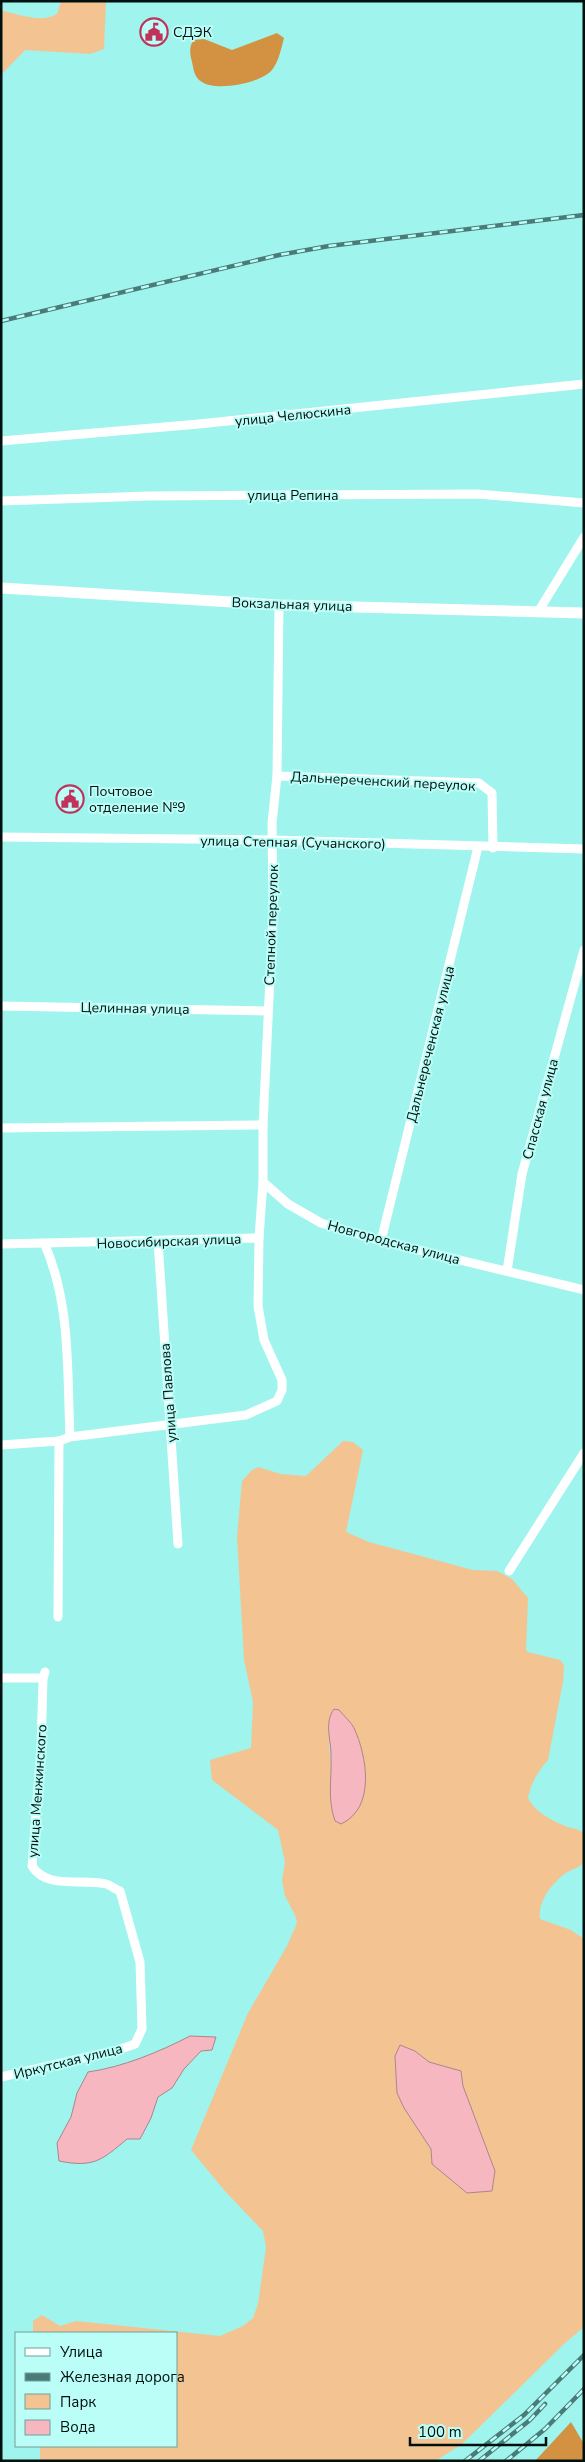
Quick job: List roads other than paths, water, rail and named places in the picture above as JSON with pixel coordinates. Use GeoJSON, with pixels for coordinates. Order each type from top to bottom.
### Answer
{"type":"FeatureCollection","features":[{"type":"Feature","properties":{"kind":"main road","name":"Вокзальная улица"},"geometry":{"type":"LineString","coordinates":[[1,588],[279,605],[584,613]]}},
{"type":"Feature","properties":{"kind":"street","name":"улица Челюскина"},"geometry":{"type":"LineString","coordinates":[[1,441],[199,424],[584,384]]}},
{"type":"Feature","properties":{"kind":"street","name":"улица Репина"},"geometry":{"type":"LineString","coordinates":[[1,501],[149,496],[477,494],[584,503]]}},
{"type":"Feature","properties":{"kind":"street"},"geometry":{"type":"LineString","coordinates":[[538,612],[584,537]]}},
{"type":"Feature","properties":{"kind":"street","name":"Степной переулок"},"geometry":{"type":"LineString","coordinates":[[263,1125],[273,915],[279,605]]}},
{"type":"Feature","properties":{"kind":"street","name":"Дальнереченский переулок"},"geometry":{"type":"LineString","coordinates":[[277,776],[479,783],[492,794],[493,848]]}},
{"type":"Feature","properties":{"kind":"street","name":"улица Степная (Сучанского)"},"geometry":{"type":"LineString","coordinates":[[1,837],[273,840],[493,848],[584,849]]}},
{"type":"Feature","properties":{"kind":"street","name":"Дальнереченская улица"},"geometry":{"type":"LineString","coordinates":[[381,1242],[478,847]]}},
{"type":"Feature","properties":{"kind":"street","name":"Спасская улица"},"geometry":{"type":"LineString","coordinates":[[507,1270],[522,1174],[584,950]]}},
{"type":"Feature","properties":{"kind":"street","name":"Целинная улица"},"geometry":{"type":"LineString","coordinates":[[1,1006],[268,1011]]}},
{"type":"Feature","properties":{"kind":"street"},"geometry":{"type":"LineString","coordinates":[[1,1128],[263,1125],[263,1182],[259,1238]]}},
{"type":"Feature","properties":{"kind":"street","name":"Новгородская улица"},"geometry":{"type":"LineString","coordinates":[[263,1182],[288,1204],[320,1223],[381,1242],[507,1270],[584,1290]]}},
{"type":"Feature","properties":{"kind":"street","name":"Новосибирская улица"},"geometry":{"type":"LineString","coordinates":[[1,1244],[45,1245],[259,1238],[258,1306],[264,1340],[282,1380],[282,1390],[277,1401],[246,1415],[170,1426]]}},
{"type":"Feature","properties":{"kind":"street","name":"улица Павлова"},"geometry":{"type":"LineString","coordinates":[[158,1241],[178,1544]]}},
{"type":"Feature","properties":{"kind":"street"},"geometry":{"type":"LineString","coordinates":[[45,1245],[55,1268],[64,1310],[70,1437]]}},
{"type":"Feature","properties":{"kind":"street"},"geometry":{"type":"LineString","coordinates":[[1,1445],[59,1441],[70,1437],[170,1426]]}},
{"type":"Feature","properties":{"kind":"street"},"geometry":{"type":"LineString","coordinates":[[58,1617],[59,1441]]}},
{"type":"Feature","properties":{"kind":"street"},"geometry":{"type":"LineString","coordinates":[[509,1571],[584,1453]]}},
{"type":"Feature","properties":{"kind":"street","name":"улица Менжинского"},"geometry":{"type":"LineString","coordinates":[[1,1678],[44,1675],[41,1748],[32,1866],[38,1875],[52,1880],[106,1884],[120,1891],[140,1962],[142,2029],[135,2044]]}},
{"type":"Feature","properties":{"kind":"street","name":"Иркутская улица"},"geometry":{"type":"LineString","coordinates":[[1,2077],[118,2050],[135,2044]]}},
{"type":"Feature","properties":{"kind":"water"},"geometry":{"type":"Polygon","coordinates":[[[334,1709],[339,1710],[354,1728],[365,1766],[366,1780],[360,1806],[352,1816],[341,1824],[335,1821],[330,1796],[331,1755],[329,1720],[334,1709]]]}},
{"type":"Feature","properties":{"kind":"water"},"geometry":{"type":"Polygon","coordinates":[[[190,2036],[216,2037],[212,2050],[201,2051],[184,2069],[172,2088],[158,2097],[151,2118],[140,2139],[127,2139],[104,2157],[89,2163],[59,2161],[57,2143],[71,2117],[77,2093],[88,2072],[114,2067],[140,2058],[190,2036]]]}},
{"type":"Feature","properties":{"kind":"water"},"geometry":{"type":"Polygon","coordinates":[[[400,2045],[415,2051],[429,2062],[461,2071],[463,2086],[495,2171],[492,2191],[467,2193],[432,2164],[431,2149],[404,2108],[397,2093],[395,2056],[400,2045]]]}},
{"type":"Feature","properties":{"kind":"railway"},"geometry":{"type":"LineString","coordinates":[[1,321],[279,255],[329,246],[584,215]]}},
{"type":"Feature","properties":{"kind":"railway"},"geometry":{"type":"LineString","coordinates":[[465,2461],[524,2415],[584,2355]]}},
{"type":"Feature","properties":{"kind":"railway"},"geometry":{"type":"LineString","coordinates":[[506,2461],[545,2429],[584,2389]]}},
{"type":"Feature","properties":{"kind":"railway"},"geometry":{"type":"LineString","coordinates":[[479,2461],[530,2420],[545,2404]]}},
{"type":"Feature","properties":{"kind":"place","name":"СДЭК"},"geometry":{"type":"Point","coordinates":[154,32]}},
{"type":"Feature","properties":{"kind":"place","name":"Почтовое отделение №9"},"geometry":{"type":"Point","coordinates":[70,799]}}]}
